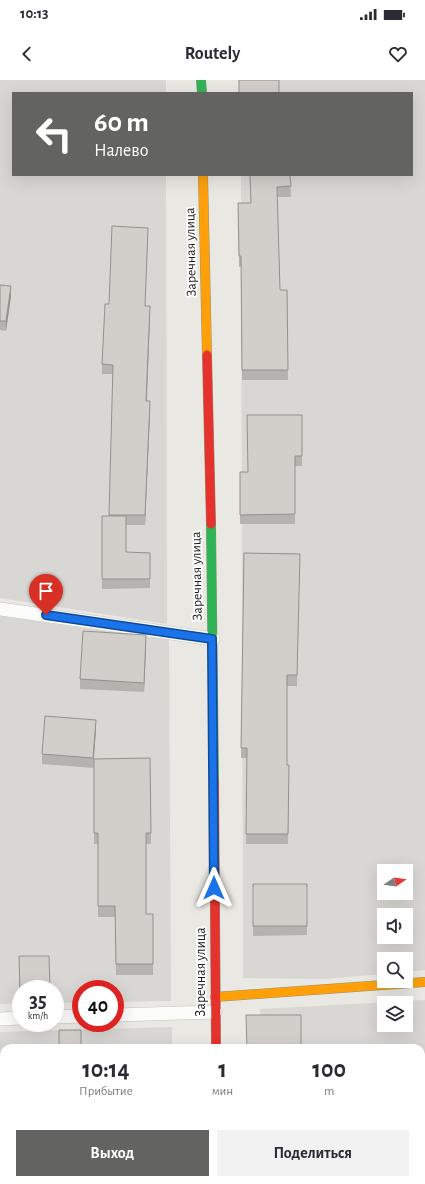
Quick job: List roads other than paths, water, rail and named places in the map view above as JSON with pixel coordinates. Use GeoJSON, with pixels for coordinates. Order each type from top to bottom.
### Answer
{"type":"FeatureCollection","features":[{"type":"Feature","properties":{"kind":"street"},"geometry":{"type":"LineString","coordinates":[[202,80],[202,92]]}},
{"type":"Feature","properties":{"kind":"street","name":"Заречная улица"},"geometry":{"type":"LineString","coordinates":[[203,176],[212,639],[216,1044]]}},
{"type":"Feature","properties":{"kind":"street"},"geometry":{"type":"LineString","coordinates":[[215,997],[425,982]]}},
{"type":"Feature","properties":{"kind":"lane"},"geometry":{"type":"LineString","coordinates":[[0,609],[212,639]]}},
{"type":"Feature","properties":{"kind":"lane"},"geometry":{"type":"LineString","coordinates":[[124,1015],[215,1012]]}},
{"type":"Feature","properties":{"kind":"lane"},"geometry":{"type":"LineString","coordinates":[[0,1019],[12,1018]]}}]}
